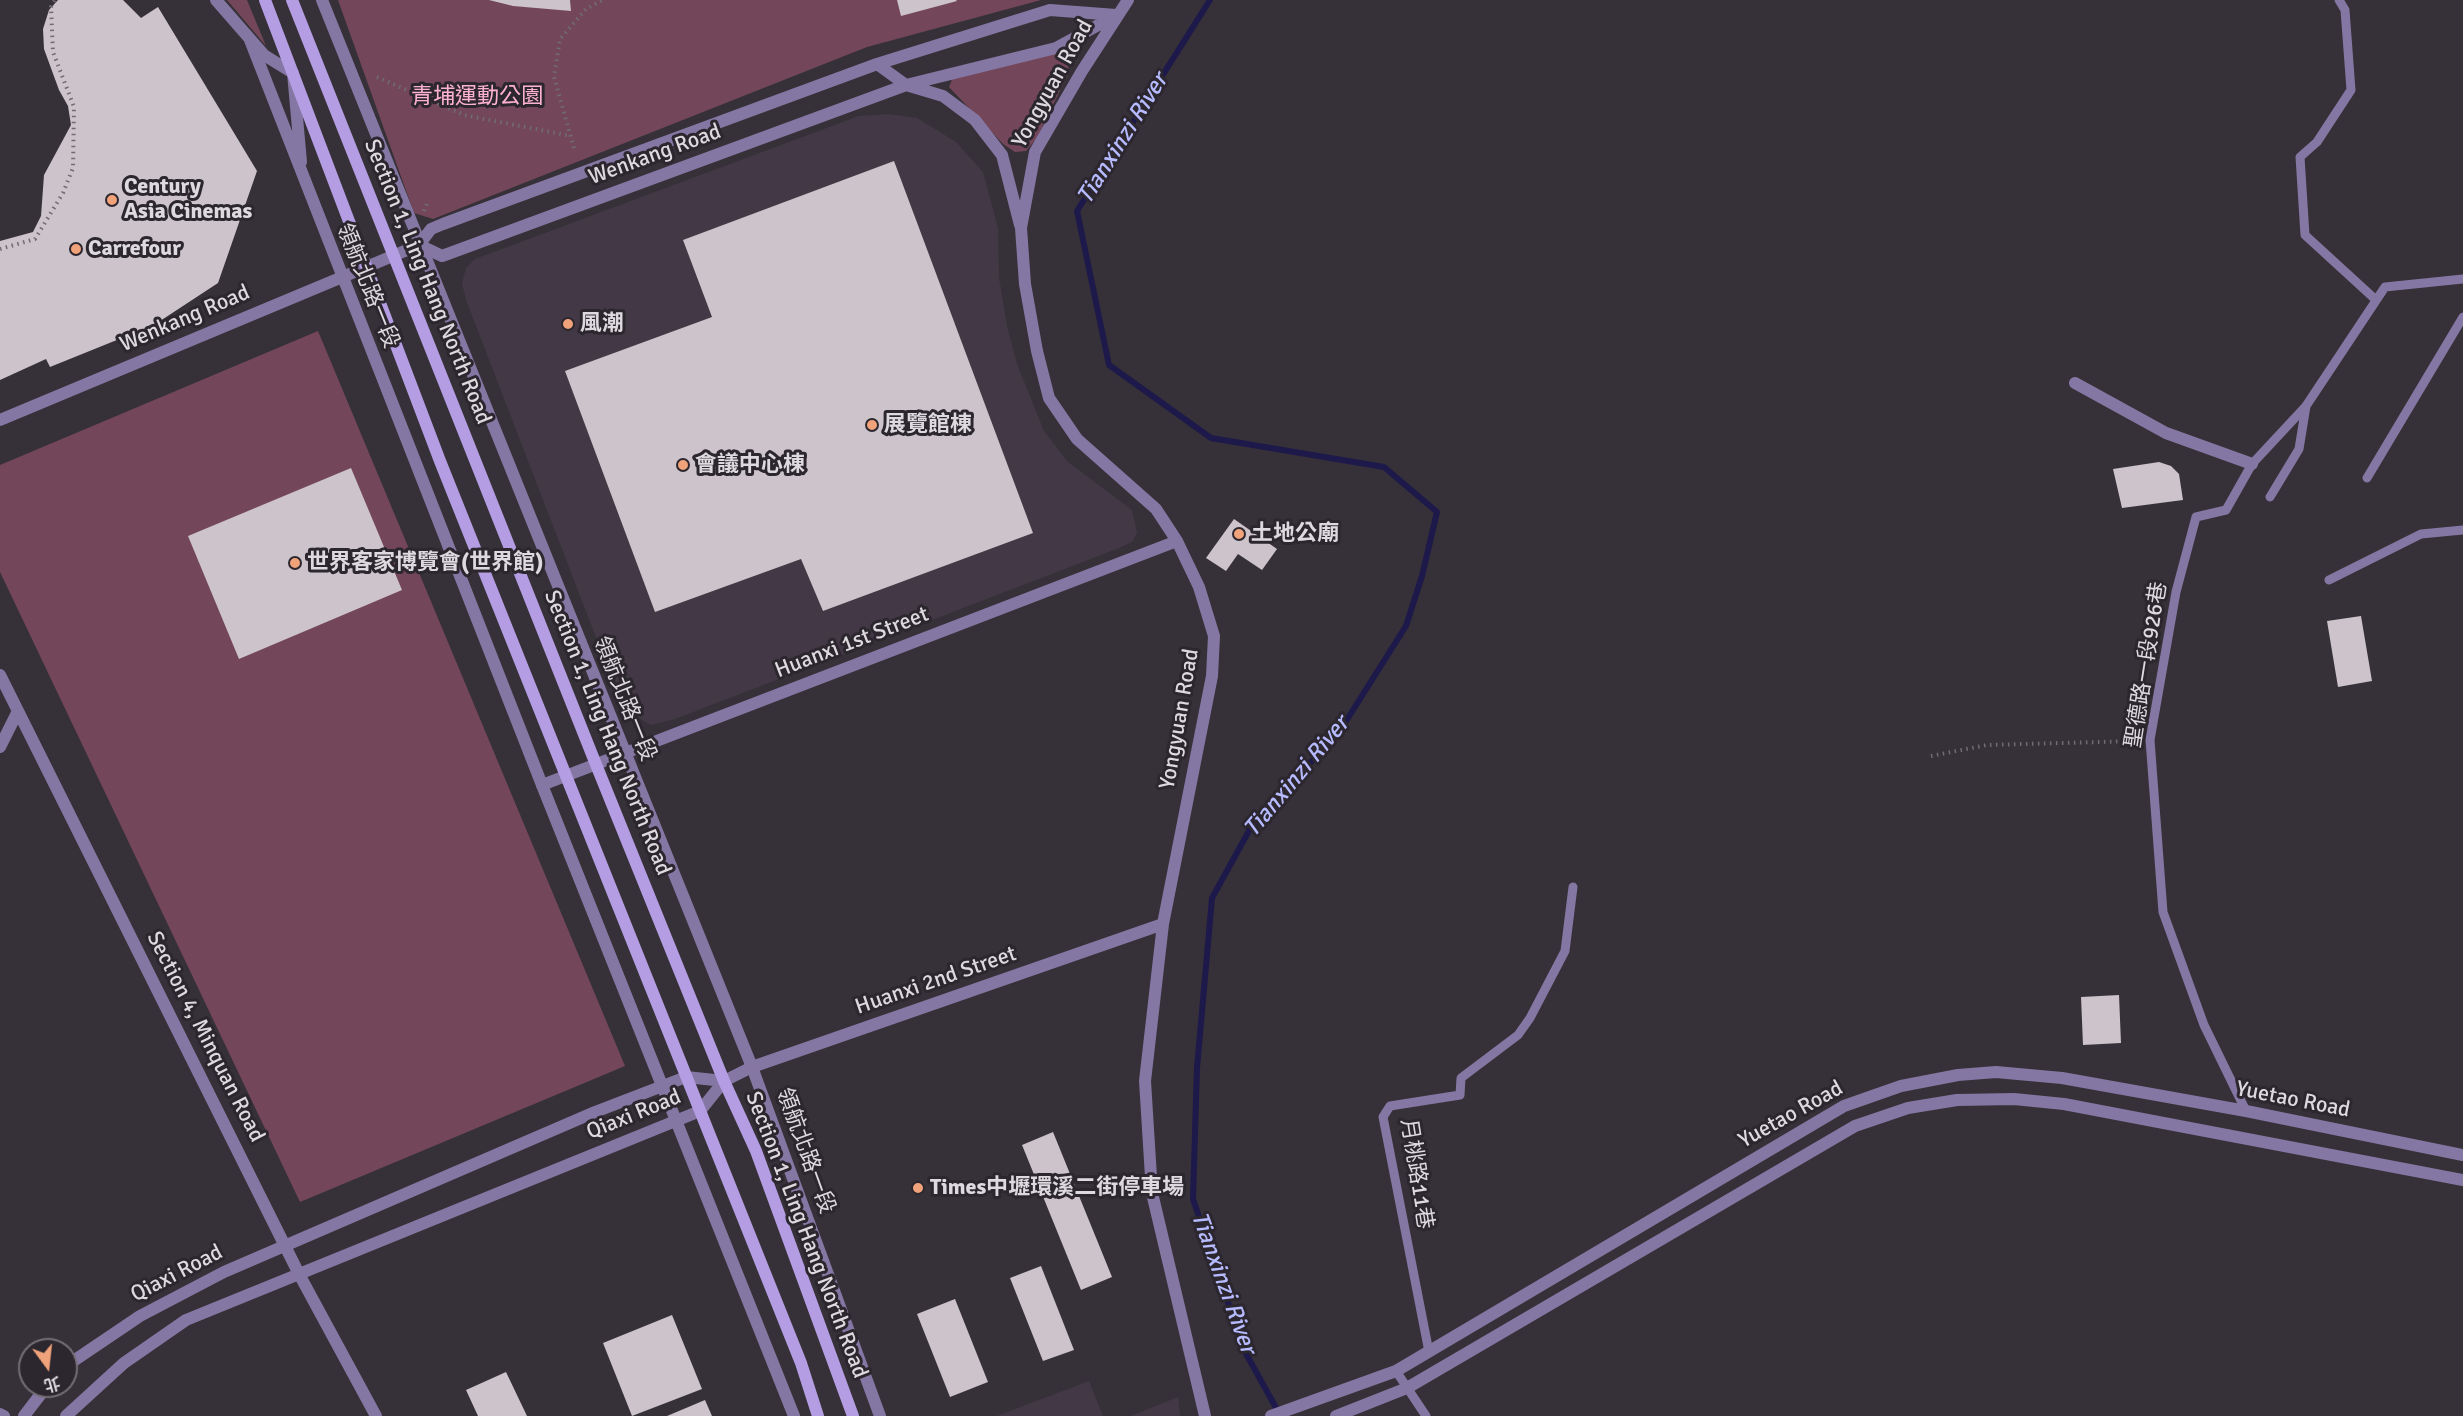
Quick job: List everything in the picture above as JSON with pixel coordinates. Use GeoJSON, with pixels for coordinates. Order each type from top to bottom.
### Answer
{"type":"FeatureCollection","features":[{"type":"Feature","properties":{"kind":"main road"},"geometry":{"type":"LineString","coordinates":[[265,0],[444,472],[801,1363],[818,1416]]}},
{"type":"Feature","properties":{"kind":"main road","name":"Section 1, Ling Hang North Road"},"geometry":{"type":"LineString","coordinates":[[292,0],[595,762],[724,1081],[756,1151],[853,1416]]}},
{"type":"Feature","properties":{"kind":"street"},"geometry":{"type":"LineString","coordinates":[[216,0],[264,55],[293,73],[302,178]]}},
{"type":"Feature","properties":{"kind":"street","name":"領航北路一段"},"geometry":{"type":"LineString","coordinates":[[322,0],[623,752],[752,1067],[879,1416]]}},
{"type":"Feature","properties":{"kind":"street","name":"Yongyuan Road"},"geometry":{"type":"LineString","coordinates":[[1128,0],[1116,15],[1035,152],[1021,228],[1025,284],[1037,351],[1049,398],[1077,439],[1156,509],[1177,541],[1199,587],[1214,636],[1212,676],[1162,924],[1145,1081],[1152,1193],[1205,1416]]}},
{"type":"Feature","properties":{"kind":"street","name":"Wenkang Road"},"geometry":{"type":"LineString","coordinates":[[0,420],[340,276],[395,256],[419,245],[431,229],[877,64],[1050,10],[1116,15]]}},
{"type":"Feature","properties":{"kind":"street","name":"Wenkang Road"},"geometry":{"type":"LineString","coordinates":[[419,245],[442,256],[906,85],[1056,48],[1116,15]]}},
{"type":"Feature","properties":{"kind":"street","name":"領航北路一段"},"geometry":{"type":"LineString","coordinates":[[250,40],[340,276],[794,1416]]}},
{"type":"Feature","properties":{"kind":"street"},"geometry":{"type":"LineString","coordinates":[[877,64],[906,85],[943,96],[975,120],[1002,154],[1021,228]]}},
{"type":"Feature","properties":{"kind":"street"},"geometry":{"type":"LineString","coordinates":[[2075,383],[2166,434],[2252,464]]}},
{"type":"Feature","properties":{"kind":"street","name":"Huanxi 1st Street"},"geometry":{"type":"LineString","coordinates":[[542,785],[595,762],[1177,541]]}},
{"type":"Feature","properties":{"kind":"street","name":"Section 4, Minquan Road"},"geometry":{"type":"LineString","coordinates":[[0,675],[299,1274],[376,1416]]}},
{"type":"Feature","properties":{"kind":"street"},"geometry":{"type":"LineString","coordinates":[[0,747],[17,713]]}},
{"type":"Feature","properties":{"kind":"street","name":"Huanxi 2nd Street"},"geometry":{"type":"LineString","coordinates":[[724,1081],[752,1067],[1162,924]]}},
{"type":"Feature","properties":{"kind":"street","name":"Yuetao Road"},"geometry":{"type":"LineString","coordinates":[[1270,1416],[1396,1371],[1844,1106],[1901,1086],[1958,1075],[1996,1072],[2062,1078],[2246,1111],[2463,1155]]}},
{"type":"Feature","properties":{"kind":"street","name":"Qiaxi Road"},"geometry":{"type":"LineString","coordinates":[[78,1358],[140,1316],[224,1272],[595,1112],[686,1077],[724,1081]]}},
{"type":"Feature","properties":{"kind":"street","name":"Qiaxi Road"},"geometry":{"type":"LineString","coordinates":[[66,1416],[124,1363],[186,1320],[700,1111],[724,1081]]}},
{"type":"Feature","properties":{"kind":"street","name":"Yuetao Road"},"geometry":{"type":"LineString","coordinates":[[1337,1416],[1407,1388],[1855,1126],[1908,1108],[1958,1100],[2014,1099],[2064,1104],[2463,1180]]}},
{"type":"Feature","properties":{"kind":"street"},"geometry":{"type":"LineString","coordinates":[[1713,1184],[1724,1203]]}},
{"type":"Feature","properties":{"kind":"street"},"geometry":{"type":"LineString","coordinates":[[24,1416],[38,1398]]}},
{"type":"Feature","properties":{"kind":"street"},"geometry":{"type":"LineString","coordinates":[[0,1414],[4,1416]]}},
{"type":"Feature","properties":{"kind":"lane"},"geometry":{"type":"LineString","coordinates":[[2339,0],[2345,10],[2352,90],[2317,142],[2300,157],[2306,235],[2376,300]]}},
{"type":"Feature","properties":{"kind":"lane","name":"聖德路一段926巷"},"geometry":{"type":"LineString","coordinates":[[2246,1111],[2204,1025],[2163,912],[2150,741],[2176,592],[2196,517],[2226,510],[2252,464],[2306,406],[2385,287],[2463,279]]}},
{"type":"Feature","properties":{"kind":"lane"},"geometry":{"type":"LineString","coordinates":[[2367,478],[2463,317]]}},
{"type":"Feature","properties":{"kind":"lane","name":"聖德路一段926巷"},"geometry":{"type":"LineString","coordinates":[[2270,497],[2299,449],[2306,406]]}},
{"type":"Feature","properties":{"kind":"lane"},"geometry":{"type":"LineString","coordinates":[[2329,580],[2421,534],[2463,530]]}},
{"type":"Feature","properties":{"kind":"lane","name":"月桃路11巷"},"geometry":{"type":"LineString","coordinates":[[1429,1352],[1383,1117],[1390,1106],[1460,1095],[1461,1078],[1518,1035],[1530,1018],[1565,951],[1573,887]]}},
{"type":"Feature","properties":{"kind":"lane"},"geometry":{"type":"LineString","coordinates":[[1396,1371],[1426,1416]]}},
{"type":"Feature","properties":{"kind":"path"},"geometry":{"type":"LineString","coordinates":[[0,249],[35,239],[63,193],[72,168],[74,107],[53,52],[51,7],[55,0]]}},
{"type":"Feature","properties":{"kind":"path"},"geometry":{"type":"LineString","coordinates":[[574,148],[554,77],[560,39],[586,9],[603,0]]}},
{"type":"Feature","properties":{"kind":"path"},"geometry":{"type":"LineString","coordinates":[[377,77],[464,115],[571,136]]}},
{"type":"Feature","properties":{"kind":"path"},"geometry":{"type":"LineString","coordinates":[[423,214],[428,201]]}},
{"type":"Feature","properties":{"kind":"path"},"geometry":{"type":"LineString","coordinates":[[1931,756],[1987,745],[2150,741]]}},
{"type":"Feature","properties":{"kind":"shaded area"},"geometry":{"type":"Polygon","coordinates":[[[889,114],[917,118],[956,142],[983,172],[998,228],[999,278],[1007,326],[1017,364],[1044,431],[1068,462],[1132,510],[1137,533],[1132,542],[1119,548],[675,719],[651,725],[624,710],[466,300],[462,283],[466,268],[475,259],[859,116],[889,114]]]}},
{"type":"Feature","properties":{"kind":"shaded area"},"geometry":{"type":"Polygon","coordinates":[[[1089,1381],[1103,1416],[997,1416],[1089,1381]]]}},
{"type":"Feature","properties":{"kind":"shaded area"},"geometry":{"type":"Polygon","coordinates":[[[1178,1397],[1180,1416],[1131,1416],[1178,1397]]]}},
{"type":"Feature","properties":{"kind":"green space"},"geometry":{"type":"Polygon","coordinates":[[[227,0],[247,0],[266,46],[227,0]]]}},
{"type":"Feature","properties":{"kind":"green space","name":"青埔運動公園"},"geometry":{"type":"Polygon","coordinates":[[[338,0],[1041,0],[867,47],[433,219],[414,213],[338,0]]]}},
{"type":"Feature","properties":{"kind":"green space"},"geometry":{"type":"Polygon","coordinates":[[[1056,50],[1069,60],[1068,74],[1037,138],[1026,151],[1015,152],[1003,144],[949,87],[954,75],[1056,50]]]}},
{"type":"Feature","properties":{"kind":"green space"},"geometry":{"type":"Polygon","coordinates":[[[318,331],[625,1066],[300,1202],[0,572],[0,465],[318,331]]]}},
{"type":"Feature","properties":{"kind":"building"},"geometry":{"type":"Polygon","coordinates":[[[58,0],[123,0],[141,18],[158,7],[257,171],[218,283],[154,325],[50,367],[46,359],[0,380],[0,241],[33,232],[41,216],[44,175],[71,125],[68,106],[59,90],[44,49],[43,29],[49,10],[58,0]]]}},
{"type":"Feature","properties":{"kind":"building"},"geometry":{"type":"Polygon","coordinates":[[[489,0],[570,0],[571,11],[513,6],[489,0]]]}},
{"type":"Feature","properties":{"kind":"building"},"geometry":{"type":"Polygon","coordinates":[[[897,0],[956,0],[957,1],[901,16],[897,0]]]}},
{"type":"Feature","properties":{"kind":"building","name":"展覽館棟"},"geometry":{"type":"Polygon","coordinates":[[[894,161],[1033,533],[823,611],[801,559],[655,612],[565,371],[712,317],[683,240],[894,161]]]}},
{"type":"Feature","properties":{"kind":"building"},"geometry":{"type":"Polygon","coordinates":[[[2159,462],[2171,466],[2179,474],[2183,500],[2122,508],[2113,469],[2159,462]]]}},
{"type":"Feature","properties":{"kind":"building","name":"世界客家博覽會(世界館)"},"geometry":{"type":"Polygon","coordinates":[[[351,468],[402,590],[239,659],[188,536],[351,468]]]}},
{"type":"Feature","properties":{"kind":"building","name":"土地公廟"},"geometry":{"type":"Polygon","coordinates":[[[1234,519],[1277,549],[1262,570],[1238,554],[1226,571],[1206,558],[1234,519]]]}},
{"type":"Feature","properties":{"kind":"building"},"geometry":{"type":"Polygon","coordinates":[[[2361,616],[2372,681],[2338,687],[2327,621],[2361,616]]]}},
{"type":"Feature","properties":{"kind":"building"},"geometry":{"type":"Polygon","coordinates":[[[2119,995],[2121,1043],[2083,1045],[2081,997],[2119,995]]]}},
{"type":"Feature","properties":{"kind":"building"},"geometry":{"type":"Polygon","coordinates":[[[1053,1132],[1112,1277],[1081,1290],[1022,1145],[1053,1132]]]}},
{"type":"Feature","properties":{"kind":"building"},"geometry":{"type":"Polygon","coordinates":[[[1041,1266],[1074,1350],[1043,1361],[1010,1278],[1041,1266]]]}},
{"type":"Feature","properties":{"kind":"building"},"geometry":{"type":"Polygon","coordinates":[[[955,1299],[988,1382],[950,1397],[917,1314],[955,1299]]]}},
{"type":"Feature","properties":{"kind":"building"},"geometry":{"type":"Polygon","coordinates":[[[672,1315],[702,1389],[632,1416],[603,1343],[672,1315]]]}},
{"type":"Feature","properties":{"kind":"building"},"geometry":{"type":"Polygon","coordinates":[[[506,1372],[527,1416],[478,1416],[466,1390],[506,1372]]]}},
{"type":"Feature","properties":{"kind":"building"},"geometry":{"type":"Polygon","coordinates":[[[705,1400],[712,1416],[667,1416],[705,1400]]]}},
{"type":"Feature","properties":{"kind":"waterway","name":"Tianxinzi River"},"geometry":{"type":"LineString","coordinates":[[1210,0],[1077,211],[1109,365],[1211,438],[1384,467],[1437,512],[1422,576],[1406,626],[1341,729],[1250,829],[1212,898],[1197,1068],[1193,1199],[1244,1350],[1280,1415]]}},
{"type":"Feature","properties":{"kind":"place","name":"Century Asia Cinemas"},"geometry":{"type":"Point","coordinates":[112,200]}},
{"type":"Feature","properties":{"kind":"place","name":"Carrefour"},"geometry":{"type":"Point","coordinates":[76,249]}},
{"type":"Feature","properties":{"kind":"place","name":"風潮"},"geometry":{"type":"Point","coordinates":[568,324]}},
{"type":"Feature","properties":{"kind":"place","name":"展覽館棟"},"geometry":{"type":"Point","coordinates":[872,425]}},
{"type":"Feature","properties":{"kind":"place","name":"會議中心棟"},"geometry":{"type":"Point","coordinates":[683,465]}},
{"type":"Feature","properties":{"kind":"place","name":"土地公廟"},"geometry":{"type":"Point","coordinates":[1239,534]}},
{"type":"Feature","properties":{"kind":"place","name":"世界客家博覽會(世界館)"},"geometry":{"type":"Point","coordinates":[295,563]}},
{"type":"Feature","properties":{"kind":"place","name":"Times中壢環溪二街停車場"},"geometry":{"type":"Point","coordinates":[918,1188]}}]}
